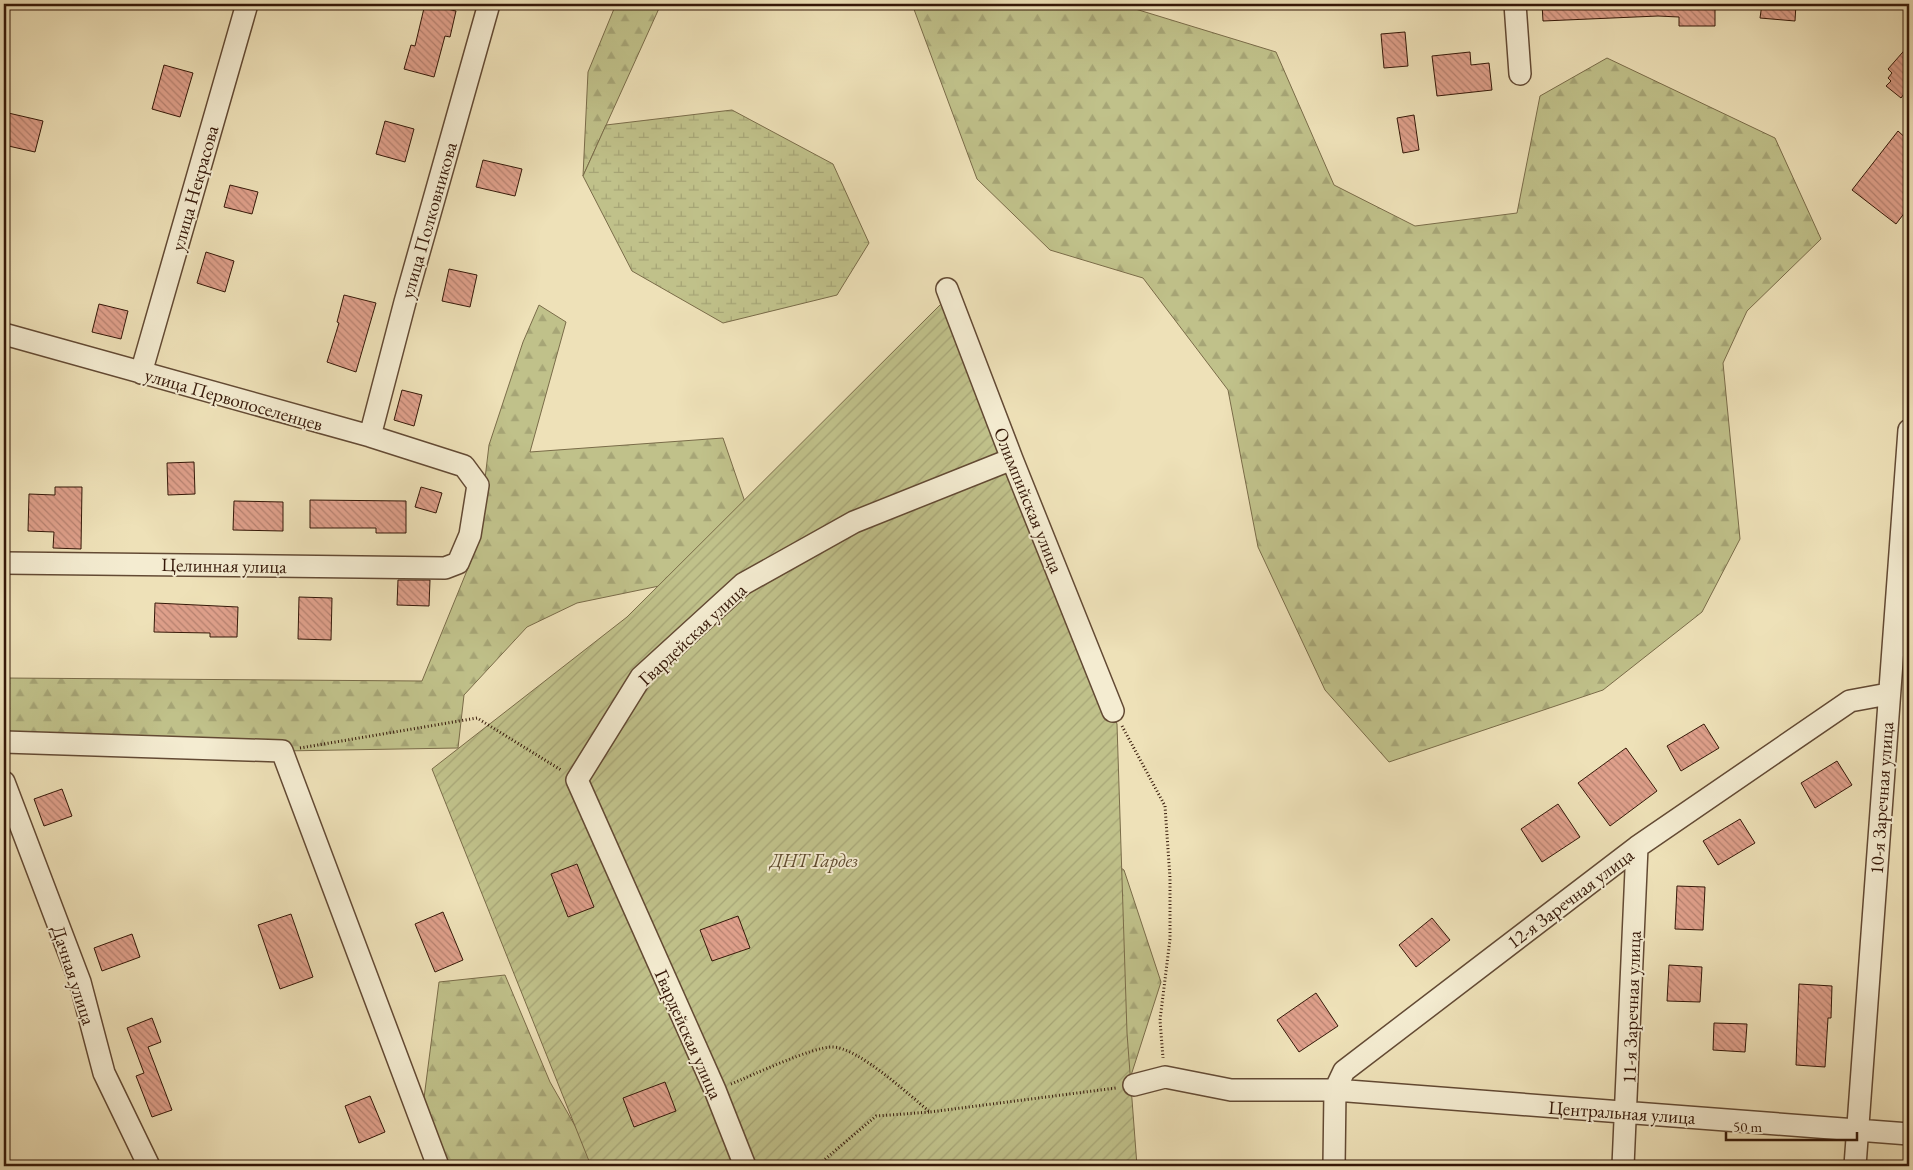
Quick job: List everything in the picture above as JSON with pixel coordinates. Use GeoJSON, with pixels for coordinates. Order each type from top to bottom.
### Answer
{"type":"FeatureCollection","features":[{"type":"Feature","properties":{"kind":"street","name":"улица Некрасова"},"geometry":{"type":"LineString","coordinates":[[141,373],[247,4]]}},
{"type":"Feature","properties":{"kind":"street","name":"улица Полковникова"},"geometry":{"type":"LineString","coordinates":[[370,436],[405,302],[489,4]]}},
{"type":"Feature","properties":{"kind":"street"},"geometry":{"type":"LineString","coordinates":[[1515,4],[1520,74]]}},
{"type":"Feature","properties":{"kind":"street","name":"Олимпийская улица"},"geometry":{"type":"LineString","coordinates":[[947,289],[1012,459],[1113,711]]}},
{"type":"Feature","properties":{"kind":"street","name":"улица Первопоселенцев"},"geometry":{"type":"LineString","coordinates":[[4,334],[370,436],[464,466],[478,484],[470,535],[458,563],[444,568]]}},
{"type":"Feature","properties":{"kind":"street","name":"10-я Заречная улица"},"geometry":{"type":"LineString","coordinates":[[1855,1166],[1888,694],[1909,430]]}},
{"type":"Feature","properties":{"kind":"street","name":"Гвардейская улица"},"geometry":{"type":"LineString","coordinates":[[745,1166],[715,1090],[578,780],[641,677],[742,584],[854,522],[1012,459]]}},
{"type":"Feature","properties":{"kind":"street","name":"Целинная улица"},"geometry":{"type":"LineString","coordinates":[[4,563],[444,568]]}},
{"type":"Feature","properties":{"kind":"street","name":"12-я Заречная улица"},"geometry":{"type":"LineString","coordinates":[[1334,1166],[1335,1090],[1344,1071],[1636,847],[1850,701],[1888,694]]}},
{"type":"Feature","properties":{"kind":"street"},"geometry":{"type":"LineString","coordinates":[[4,742],[282,751],[438,1166]]}},
{"type":"Feature","properties":{"kind":"street","name":"Дачная улица"},"geometry":{"type":"LineString","coordinates":[[4,782],[80,982],[104,1073],[148,1166]]}},
{"type":"Feature","properties":{"kind":"street","name":"11-я Заречная улица"},"geometry":{"type":"LineString","coordinates":[[1623,1166],[1627,1113],[1636,847]]}},
{"type":"Feature","properties":{"kind":"street"},"geometry":{"type":"LineString","coordinates":[[1134,1085],[1165,1077]]}},
{"type":"Feature","properties":{"kind":"street","name":"Центральная улица"},"geometry":{"type":"LineString","coordinates":[[1165,1077],[1232,1090],[1335,1090],[1909,1134]]}},
{"type":"Feature","properties":{"kind":"path"},"geometry":{"type":"LineString","coordinates":[[1113,711],[1165,806],[1170,878],[1170,939],[1160,1020],[1165,1077]]}},
{"type":"Feature","properties":{"kind":"path"},"geometry":{"type":"LineString","coordinates":[[282,751],[477,718],[578,780]]}},
{"type":"Feature","properties":{"kind":"path"},"geometry":{"type":"LineString","coordinates":[[715,1090],[812,1052],[833,1047],[856,1054],[930,1112]]}},
{"type":"Feature","properties":{"kind":"path"},"geometry":{"type":"LineString","coordinates":[[816,1166],[876,1116],[930,1112],[1134,1085]]}},
{"type":"Feature","properties":{"kind":"green space"},"geometry":{"type":"Polygon","coordinates":[[[616,4],[661,4],[583,176],[588,72],[616,4]]]}},
{"type":"Feature","properties":{"kind":"green space"},"geometry":{"type":"Polygon","coordinates":[[[912,4],[1119,4],[1276,52],[1334,185],[1415,226],[1517,213],[1540,96],[1607,58],[1775,138],[1821,239],[1747,311],[1723,363],[1740,539],[1702,612],[1603,690],[1389,762],[1325,690],[1258,547],[1228,390],[1143,278],[1050,250],[977,179],[912,4]]]}},
{"type":"Feature","properties":{"kind":"green space"},"geometry":{"type":"Polygon","coordinates":[[[732,110],[833,164],[869,243],[837,295],[723,323],[632,271],[583,176],[606,125],[732,110]]]}},
{"type":"Feature","properties":{"kind":"green space","name":"ДНТ Гардез"},"geometry":{"type":"Polygon","coordinates":[[[947,298],[1117,724],[1127,1033],[1137,1166],[591,1166],[432,769],[627,617],[947,298]]]}},
{"type":"Feature","properties":{"kind":"green space"},"geometry":{"type":"Polygon","coordinates":[[[539,305],[566,322],[530,452],[723,438],[757,537],[722,573],[577,603],[527,627],[464,695],[458,748],[282,751],[100,734],[4,737],[4,678],[422,681],[477,546],[489,445],[523,342],[539,305]]]}},
{"type":"Feature","properties":{"kind":"green space"},"geometry":{"type":"Polygon","coordinates":[[[1035,811],[1124,870],[1161,982],[1102,1166],[1035,811]]]}},
{"type":"Feature","properties":{"kind":"green space"},"geometry":{"type":"Polygon","coordinates":[[[505,975],[550,1082],[598,1166],[448,1166],[424,1098],[439,982],[505,975]]]}},
{"type":"Feature","properties":{"kind":"building"},"geometry":{"type":"Polygon","coordinates":[[[425,4],[456,11],[450,37],[445,36],[434,77],[404,69],[411,45],[415,46],[425,4]]]}},
{"type":"Feature","properties":{"kind":"building"},"geometry":{"type":"Polygon","coordinates":[[[1542,4],[1715,4],[1715,26],[1679,26],[1679,17],[1658,16],[1543,21],[1542,4]]]}},
{"type":"Feature","properties":{"kind":"building"},"geometry":{"type":"Polygon","coordinates":[[[1762,4],[1796,4],[1795,21],[1760,18],[1762,4]]]}},
{"type":"Feature","properties":{"kind":"building"},"geometry":{"type":"Polygon","coordinates":[[[1405,32],[1408,66],[1384,68],[1381,34],[1405,32]]]}},
{"type":"Feature","properties":{"kind":"building"},"geometry":{"type":"Polygon","coordinates":[[[1909,45],[1909,87],[1901,98],[1886,86],[1891,81],[1888,78],[1892,73],[1888,69],[1909,45]]]}},
{"type":"Feature","properties":{"kind":"building"},"geometry":{"type":"Polygon","coordinates":[[[1470,52],[1471,65],[1489,63],[1492,90],[1437,96],[1432,56],[1470,52]]]}},
{"type":"Feature","properties":{"kind":"building"},"geometry":{"type":"Polygon","coordinates":[[[164,65],[193,73],[180,117],[152,109],[164,65]]]}},
{"type":"Feature","properties":{"kind":"building"},"geometry":{"type":"Polygon","coordinates":[[[4,112],[43,121],[35,152],[4,145],[4,112]]]}},
{"type":"Feature","properties":{"kind":"building"},"geometry":{"type":"Polygon","coordinates":[[[1414,115],[1419,150],[1403,153],[1397,118],[1414,115]]]}},
{"type":"Feature","properties":{"kind":"building"},"geometry":{"type":"Polygon","coordinates":[[[385,121],[414,129],[405,162],[376,154],[385,121]]]}},
{"type":"Feature","properties":{"kind":"building"},"geometry":{"type":"Polygon","coordinates":[[[1898,131],[1909,141],[1909,207],[1896,224],[1852,190],[1898,131]]]}},
{"type":"Feature","properties":{"kind":"building"},"geometry":{"type":"Polygon","coordinates":[[[483,160],[522,169],[515,196],[476,187],[483,160]]]}},
{"type":"Feature","properties":{"kind":"building"},"geometry":{"type":"Polygon","coordinates":[[[230,185],[258,192],[252,214],[224,207],[230,185]]]}},
{"type":"Feature","properties":{"kind":"building"},"geometry":{"type":"Polygon","coordinates":[[[206,252],[234,261],[225,292],[197,283],[206,252]]]}},
{"type":"Feature","properties":{"kind":"building"},"geometry":{"type":"Polygon","coordinates":[[[449,269],[477,275],[470,307],[442,301],[449,269]]]}},
{"type":"Feature","properties":{"kind":"building"},"geometry":{"type":"Polygon","coordinates":[[[344,295],[376,303],[356,372],[327,362],[339,323],[337,322],[344,295]]]}},
{"type":"Feature","properties":{"kind":"building"},"geometry":{"type":"Polygon","coordinates":[[[99,304],[128,311],[121,339],[92,332],[99,304]]]}},
{"type":"Feature","properties":{"kind":"building"},"geometry":{"type":"Polygon","coordinates":[[[402,390],[422,395],[414,426],[394,420],[402,390]]]}},
{"type":"Feature","properties":{"kind":"building"},"geometry":{"type":"Polygon","coordinates":[[[194,462],[195,494],[168,495],[167,463],[194,462]]]}},
{"type":"Feature","properties":{"kind":"building"},"geometry":{"type":"Polygon","coordinates":[[[55,487],[82,487],[81,549],[53,548],[54,532],[28,531],[29,494],[55,495],[55,487]]]}},
{"type":"Feature","properties":{"kind":"building"},"geometry":{"type":"Polygon","coordinates":[[[421,487],[442,493],[436,513],[415,507],[421,487]]]}},
{"type":"Feature","properties":{"kind":"building"},"geometry":{"type":"Polygon","coordinates":[[[310,500],[406,501],[406,533],[376,533],[376,528],[310,528],[310,500]]]}},
{"type":"Feature","properties":{"kind":"building"},"geometry":{"type":"Polygon","coordinates":[[[234,501],[283,502],[283,531],[233,530],[234,501]]]}},
{"type":"Feature","properties":{"kind":"building"},"geometry":{"type":"Polygon","coordinates":[[[398,580],[430,580],[429,606],[397,605],[398,580]]]}},
{"type":"Feature","properties":{"kind":"building"},"geometry":{"type":"Polygon","coordinates":[[[299,597],[332,598],[331,640],[298,639],[299,597]]]}},
{"type":"Feature","properties":{"kind":"building"},"geometry":{"type":"Polygon","coordinates":[[[155,603],[238,607],[237,637],[210,637],[210,633],[154,632],[155,603]]]}},
{"type":"Feature","properties":{"kind":"building"},"geometry":{"type":"Polygon","coordinates":[[[1704,724],[1719,748],[1681,771],[1667,746],[1704,724]]]}},
{"type":"Feature","properties":{"kind":"building"},"geometry":{"type":"Polygon","coordinates":[[[1626,748],[1657,791],[1610,826],[1578,783],[1626,748]]]}},
{"type":"Feature","properties":{"kind":"building"},"geometry":{"type":"Polygon","coordinates":[[[1837,761],[1852,785],[1815,808],[1801,783],[1837,761]]]}},
{"type":"Feature","properties":{"kind":"building"},"geometry":{"type":"Polygon","coordinates":[[[62,789],[72,816],[44,826],[34,799],[62,789]]]}},
{"type":"Feature","properties":{"kind":"building"},"geometry":{"type":"Polygon","coordinates":[[[1558,804],[1580,837],[1542,862],[1521,829],[1558,804]]]}},
{"type":"Feature","properties":{"kind":"building"},"geometry":{"type":"Polygon","coordinates":[[[1740,819],[1755,843],[1718,865],[1703,841],[1740,819]]]}},
{"type":"Feature","properties":{"kind":"building"},"geometry":{"type":"Polygon","coordinates":[[[577,864],[594,907],[568,917],[551,874],[577,864]]]}},
{"type":"Feature","properties":{"kind":"building"},"geometry":{"type":"Polygon","coordinates":[[[1677,886],[1705,887],[1703,930],[1675,929],[1677,886]]]}},
{"type":"Feature","properties":{"kind":"building"},"geometry":{"type":"Polygon","coordinates":[[[443,912],[463,960],[435,972],[415,924],[443,912]]]}},
{"type":"Feature","properties":{"kind":"building"},"geometry":{"type":"Polygon","coordinates":[[[291,914],[313,977],[280,989],[258,925],[291,914]]]}},
{"type":"Feature","properties":{"kind":"building"},"geometry":{"type":"Polygon","coordinates":[[[738,916],[750,948],[712,961],[700,930],[738,916]]]}},
{"type":"Feature","properties":{"kind":"building"},"geometry":{"type":"Polygon","coordinates":[[[1432,918],[1450,940],[1416,967],[1399,945],[1432,918]]]}},
{"type":"Feature","properties":{"kind":"building"},"geometry":{"type":"Polygon","coordinates":[[[132,934],[140,957],[102,971],[94,948],[132,934]]]}},
{"type":"Feature","properties":{"kind":"building"},"geometry":{"type":"Polygon","coordinates":[[[1669,965],[1702,967],[1700,1002],[1667,1001],[1669,965]]]}},
{"type":"Feature","properties":{"kind":"building"},"geometry":{"type":"Polygon","coordinates":[[[1799,984],[1832,986],[1831,1018],[1828,1018],[1825,1067],[1796,1065],[1799,984]]]}},
{"type":"Feature","properties":{"kind":"building"},"geometry":{"type":"Polygon","coordinates":[[[1316,993],[1338,1026],[1299,1052],[1277,1020],[1316,993]]]}},
{"type":"Feature","properties":{"kind":"building"},"geometry":{"type":"Polygon","coordinates":[[[152,1018],[161,1042],[148,1047],[172,1110],[152,1117],[136,1076],[144,1073],[127,1028],[152,1018]]]}},
{"type":"Feature","properties":{"kind":"building"},"geometry":{"type":"Polygon","coordinates":[[[1714,1023],[1747,1024],[1745,1052],[1713,1050],[1714,1023]]]}},
{"type":"Feature","properties":{"kind":"building"},"geometry":{"type":"Polygon","coordinates":[[[665,1082],[676,1111],[634,1127],[623,1098],[665,1082]]]}},
{"type":"Feature","properties":{"kind":"building"},"geometry":{"type":"Polygon","coordinates":[[[370,1096],[385,1132],[359,1143],[345,1106],[370,1096]]]}}]}
